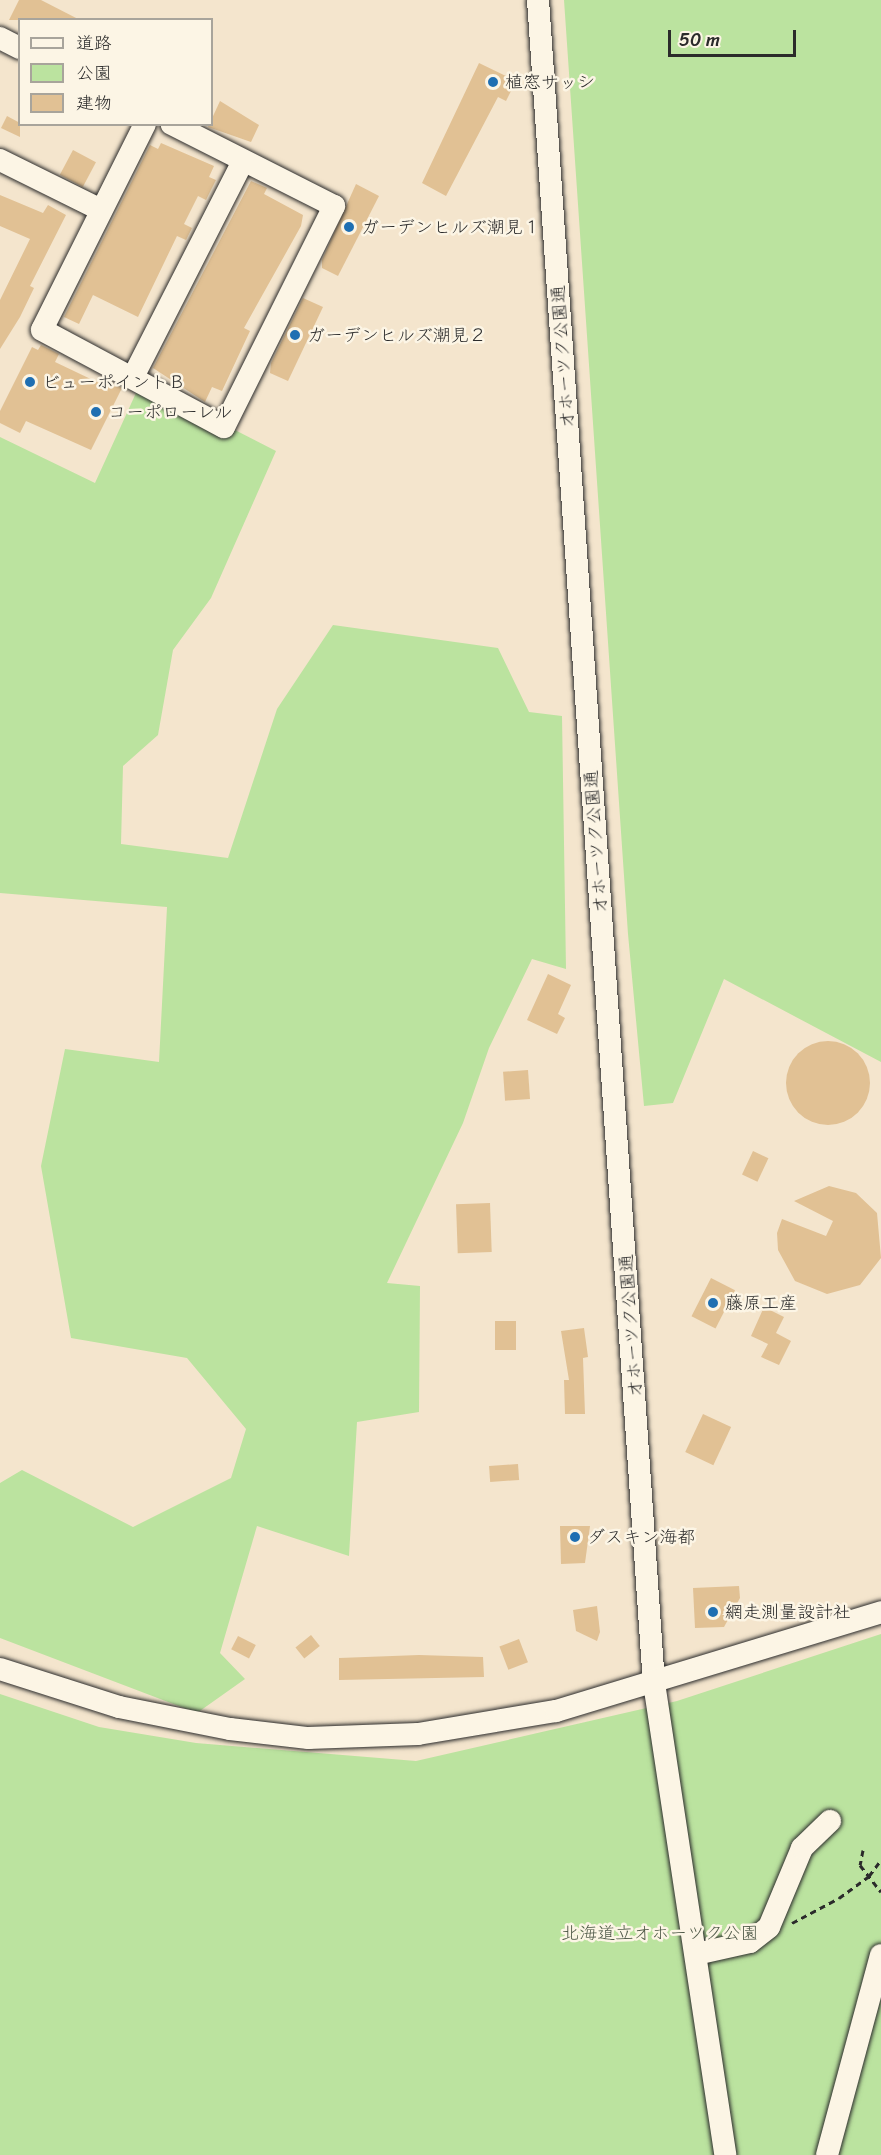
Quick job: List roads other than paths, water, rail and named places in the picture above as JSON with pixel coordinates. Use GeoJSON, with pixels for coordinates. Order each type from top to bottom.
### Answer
{"type":"FeatureCollection","features":[{"type":"Feature","properties":{"kind":"street","name":"オホーツク公園通"},"geometry":{"type":"LineString","coordinates":[[538,0],[654,1683],[725,2155]]}},
{"type":"Feature","properties":{"kind":"street"},"geometry":{"type":"LineString","coordinates":[[0,38],[18,47]]}},
{"type":"Feature","properties":{"kind":"street"},"geometry":{"type":"LineString","coordinates":[[144,126],[42,330],[224,427],[334,206],[176,126]]}},
{"type":"Feature","properties":{"kind":"street"},"geometry":{"type":"LineString","coordinates":[[0,160],[101,210]]}},
{"type":"Feature","properties":{"kind":"street"},"geometry":{"type":"LineString","coordinates":[[133,377],[243,161]]}},
{"type":"Feature","properties":{"kind":"street"},"geometry":{"type":"LineString","coordinates":[[0,1669],[119,1707],[230,1729],[308,1738],[406,1735],[481,1726],[654,1683],[881,1612]]}},
{"type":"Feature","properties":{"kind":"street"},"geometry":{"type":"LineString","coordinates":[[696,1954],[750,1942],[769,1927],[802,1848],[830,1821]]}},
{"type":"Feature","properties":{"kind":"street"},"geometry":{"type":"LineString","coordinates":[[827,2155],[881,1955]]}},
{"type":"Feature","properties":{"kind":"place","name":"植窓サッシ"},"geometry":{"type":"Point","coordinates":[493,82]}},
{"type":"Feature","properties":{"kind":"place","name":"ガーデンヒルズ潮見１"},"geometry":{"type":"Point","coordinates":[349,227]}},
{"type":"Feature","properties":{"kind":"place","name":"ガーデンヒルズ潮見２"},"geometry":{"type":"Point","coordinates":[295,335]}},
{"type":"Feature","properties":{"kind":"place","name":"ビューポイントＢ"},"geometry":{"type":"Point","coordinates":[30,382]}},
{"type":"Feature","properties":{"kind":"place","name":"コーポローレル"},"geometry":{"type":"Point","coordinates":[96,412]}},
{"type":"Feature","properties":{"kind":"place","name":"藤原工産"},"geometry":{"type":"Point","coordinates":[713,1303]}},
{"type":"Feature","properties":{"kind":"place","name":"ダスキン海都"},"geometry":{"type":"Point","coordinates":[575,1537]}},
{"type":"Feature","properties":{"kind":"place","name":"網走測量設計社"},"geometry":{"type":"Point","coordinates":[713,1612]}},
{"type":"Feature","properties":{"kind":"park label","name":"北海道立オホーツク公園"},"geometry":{"type":"Point","coordinates":[660,1933]}}]}
